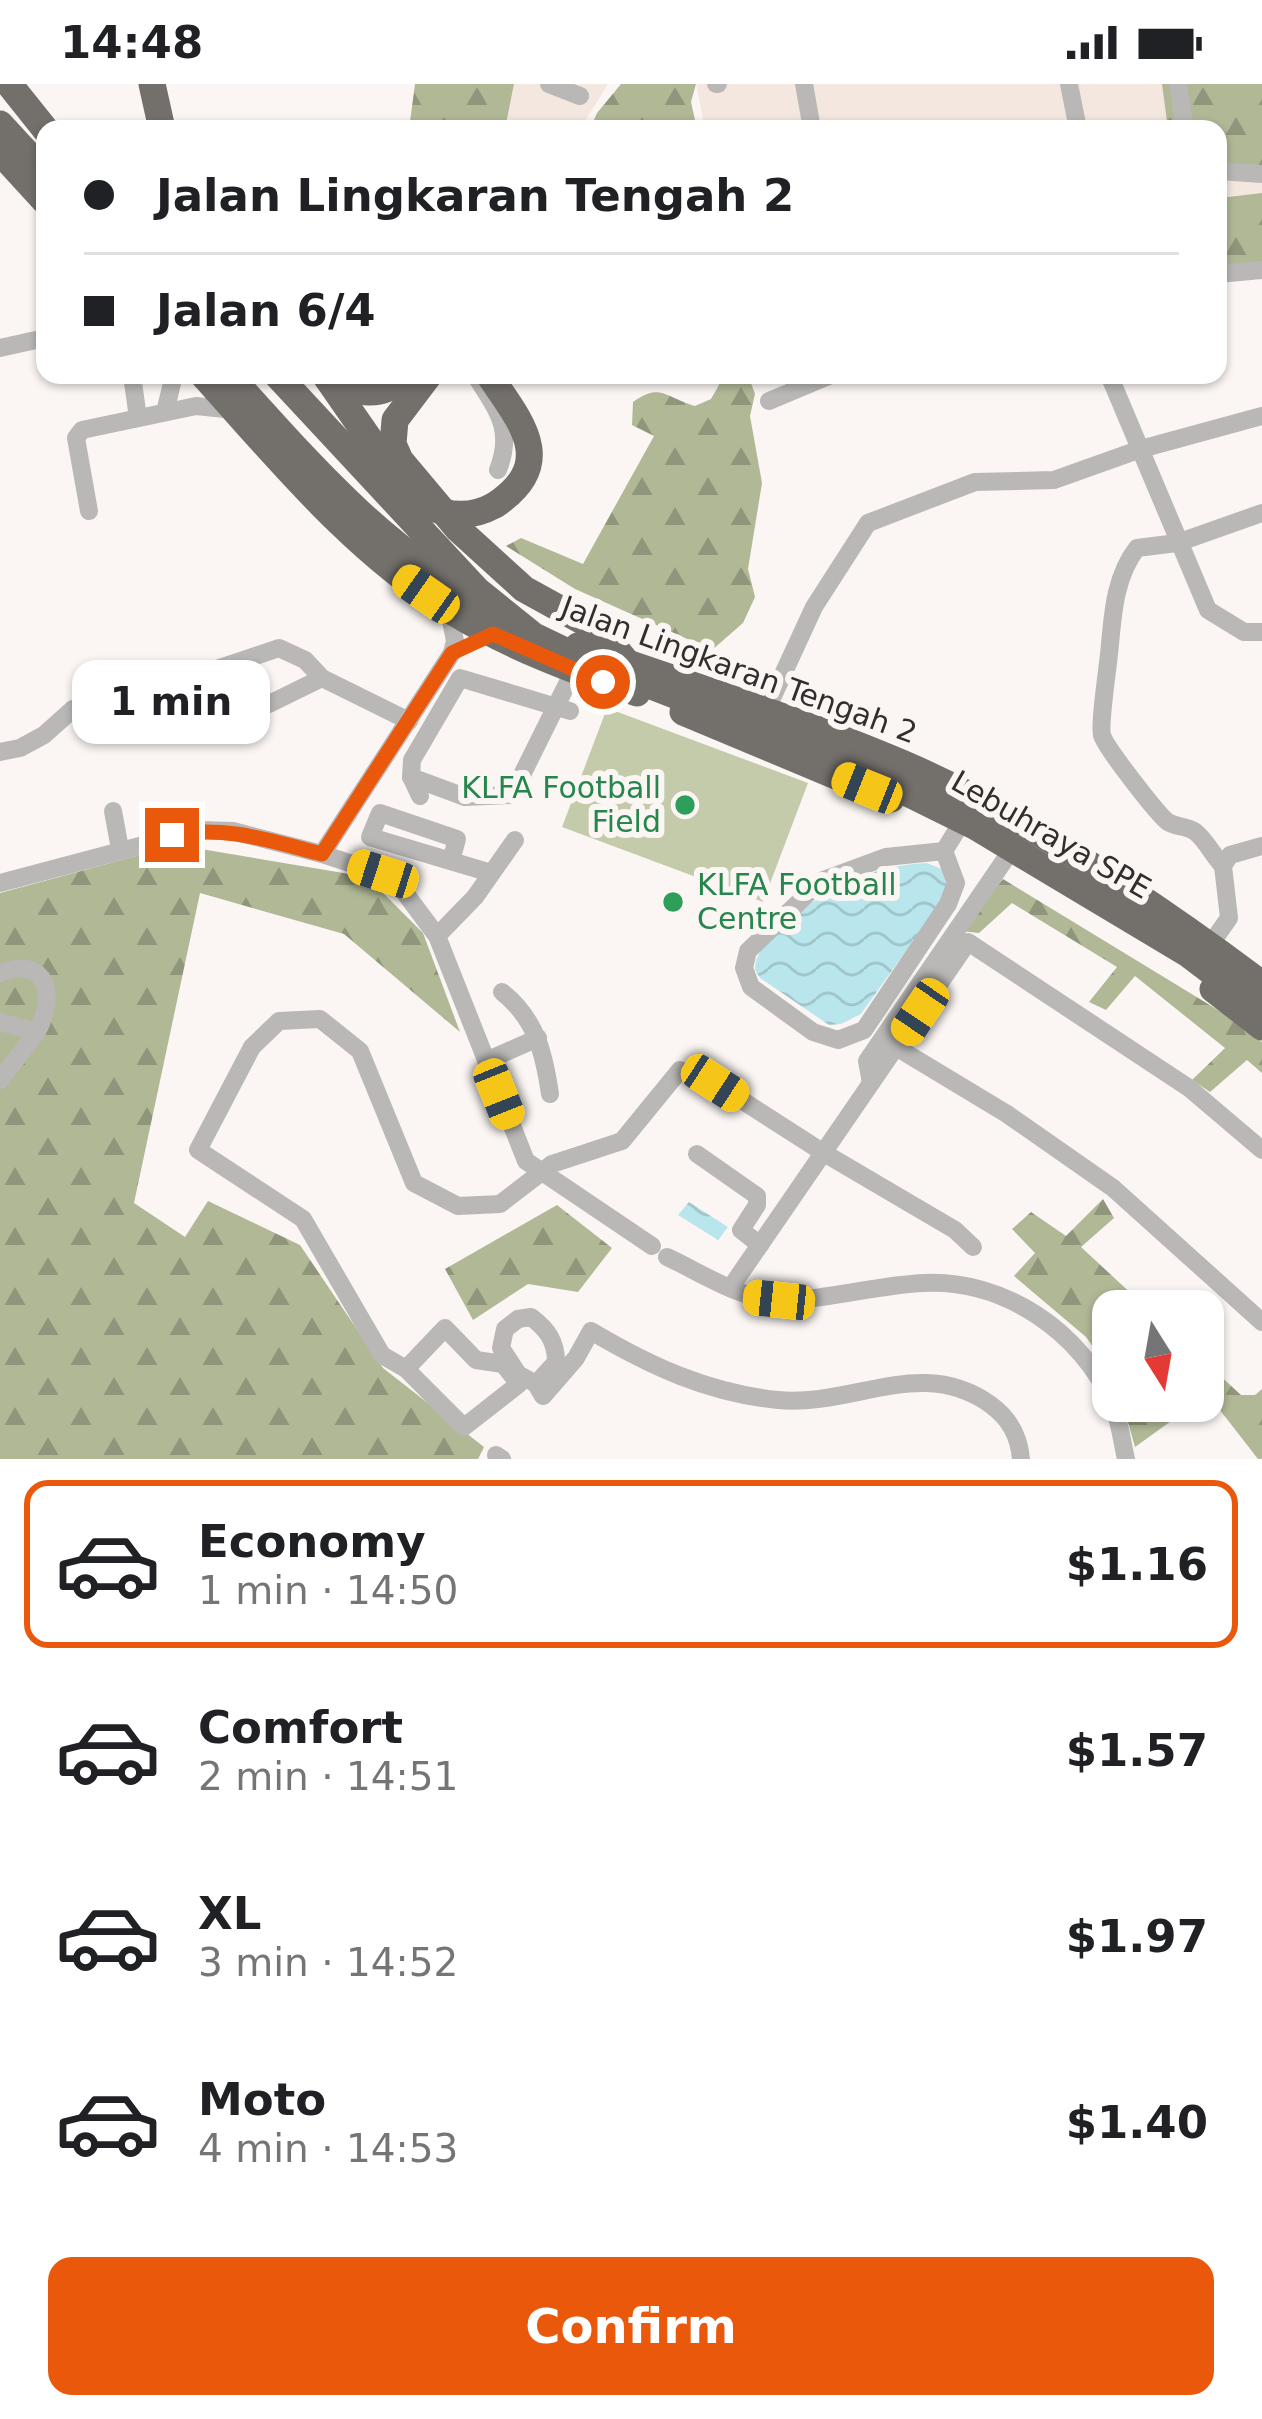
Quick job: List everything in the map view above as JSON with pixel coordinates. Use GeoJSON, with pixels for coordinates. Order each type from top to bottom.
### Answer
{"type":"FeatureCollection","features":[{"type":"Feature","properties":{"kind":"highway"},"geometry":{"type":"LineString","coordinates":[[9,84],[38,120]]}},
{"type":"Feature","properties":{"kind":"highway"},"geometry":{"type":"LineString","coordinates":[[152,84],[160,120]]}},
{"type":"Feature","properties":{"kind":"highway"},"geometry":{"type":"LineString","coordinates":[[168,84],[176,120]]}},
{"type":"Feature","properties":{"kind":"highway"},"geometry":{"type":"LineString","coordinates":[[0,124],[36,163]]}},
{"type":"Feature","properties":{"kind":"highway"},"geometry":{"type":"LineString","coordinates":[[0,152],[36,191]]}},
{"type":"Feature","properties":{"kind":"highway"},"geometry":{"type":"LineString","coordinates":[[0,180],[36,211]]}},
{"type":"Feature","properties":{"kind":"highway","name":"Jalan Lingkaran Tengah 2"},"geometry":{"type":"LineString","coordinates":[[211,384],[360,541],[449,610],[573,672],[867,788],[950,841],[1006,857],[1187,969],[1262,1028]]}},
{"type":"Feature","properties":{"kind":"highway","name":"Jalan Lingkaran Tengah 2"},"geometry":{"type":"LineString","coordinates":[[238,384],[361,514],[415,561],[458,590],[538,630],[767,709],[909,766],[1060,846],[1262,984]]}},
{"type":"Feature","properties":{"kind":"highway","name":"Lebuhraya SPE"},"geometry":{"type":"LineString","coordinates":[[285,384],[477,590],[534,636],[834,757],[976,827],[1188,954],[1262,1010]]}},
{"type":"Feature","properties":{"kind":"highway"},"geometry":{"type":"LineString","coordinates":[[306,384],[399,485],[423,505],[458,515],[495,505],[527,473],[530,451],[519,418],[495,384]]}},
{"type":"Feature","properties":{"kind":"highway"},"geometry":{"type":"LineString","coordinates":[[331,384],[395,476],[473,555],[602,632],[625,661]]}},
{"type":"Feature","properties":{"kind":"highway"},"geometry":{"type":"LineString","coordinates":[[343,384],[368,394],[396,384]]}},
{"type":"Feature","properties":{"kind":"highway"},"geometry":{"type":"LineString","coordinates":[[422,384],[395,421],[393,444],[400,460],[458,529],[524,589]]}},
{"type":"Feature","properties":{"kind":"street"},"geometry":{"type":"LineString","coordinates":[[549,84],[580,96]]}},
{"type":"Feature","properties":{"kind":"street"},"geometry":{"type":"LineString","coordinates":[[804,84],[810,120]]}},
{"type":"Feature","properties":{"kind":"street"},"geometry":{"type":"LineString","coordinates":[[1069,84],[1076,120]]}},
{"type":"Feature","properties":{"kind":"street"},"geometry":{"type":"LineString","coordinates":[[1178,84],[1184,120]]}},
{"type":"Feature","properties":{"kind":"street"},"geometry":{"type":"LineString","coordinates":[[1227,172],[1262,174]]}},
{"type":"Feature","properties":{"kind":"street"},"geometry":{"type":"LineString","coordinates":[[1227,273],[1262,270]]}},
{"type":"Feature","properties":{"kind":"street"},"geometry":{"type":"LineString","coordinates":[[0,348],[36,340]]}},
{"type":"Feature","properties":{"kind":"street"},"geometry":{"type":"LineString","coordinates":[[133,384],[138,418]]}},
{"type":"Feature","properties":{"kind":"street"},"geometry":{"type":"LineString","coordinates":[[165,412],[172,384]]}},
{"type":"Feature","properties":{"kind":"street"},"geometry":{"type":"LineString","coordinates":[[481,384],[496,408],[508,444],[498,470]]}},
{"type":"Feature","properties":{"kind":"street"},"geometry":{"type":"LineString","coordinates":[[769,400],[809,384]]}},
{"type":"Feature","properties":{"kind":"street"},"geometry":{"type":"LineString","coordinates":[[1113,384],[1208,610],[1244,632],[1262,632]]}},
{"type":"Feature","properties":{"kind":"street"},"geometry":{"type":"LineString","coordinates":[[89,512],[77,434],[196,406],[235,410]]}},
{"type":"Feature","properties":{"kind":"street"},"geometry":{"type":"LineString","coordinates":[[767,709],[814,607],[868,523],[974,482],[1054,480],[1141,449],[1262,416]]}},
{"type":"Feature","properties":{"kind":"street"},"geometry":{"type":"LineString","coordinates":[[1210,946],[1229,918],[1222,866],[1197,832],[1172,825],[1156,812],[1145,791],[1114,758],[1101,733],[1117,591],[1125,564],[1137,548],[1177,543],[1262,513]]}},
{"type":"Feature","properties":{"kind":"street"},"geometry":{"type":"LineString","coordinates":[[322,854],[452,653],[455,640],[449,610]]}},
{"type":"Feature","properties":{"kind":"street"},"geometry":{"type":"LineString","coordinates":[[452,653],[493,634]]}},
{"type":"Feature","properties":{"kind":"street"},"geometry":{"type":"LineString","coordinates":[[0,752],[44,735],[73,709],[166,686],[279,648],[305,660],[322,678],[409,721]]}},
{"type":"Feature","properties":{"kind":"street"},"geometry":{"type":"LineString","coordinates":[[410,777],[465,796],[512,795],[563,709],[573,672]]}},
{"type":"Feature","properties":{"kind":"street"},"geometry":{"type":"LineString","coordinates":[[166,686],[235,704],[269,704],[322,678]]}},
{"type":"Feature","properties":{"kind":"street"},"geometry":{"type":"LineString","coordinates":[[420,796],[410,777],[412,760],[460,678],[563,709]]}},
{"type":"Feature","properties":{"kind":"street"},"geometry":{"type":"LineString","coordinates":[[427,693],[446,703]]}},
{"type":"Feature","properties":{"kind":"street"},"geometry":{"type":"LineString","coordinates":[[112,811],[120,849]]}},
{"type":"Feature","properties":{"kind":"street"},"geometry":{"type":"LineString","coordinates":[[0,883],[200,830],[233,831],[383,874],[399,885],[437,936],[526,1161],[539,1173],[660,1252],[752,1297],[779,1300],[930,1282],[1002,1295],[1060,1332],[1080,1354],[1114,1408],[1126,1459]]}},
{"type":"Feature","properties":{"kind":"street"},"geometry":{"type":"LineString","coordinates":[[437,936],[515,840]]}},
{"type":"Feature","properties":{"kind":"street"},"geometry":{"type":"LineString","coordinates":[[950,841],[956,884],[948,904],[864,1030],[838,1040],[813,1032],[751,988],[744,968],[748,951],[821,881],[886,857],[950,841]]}},
{"type":"Feature","properties":{"kind":"street"},"geometry":{"type":"LineString","coordinates":[[1222,866],[1230,855],[1262,846]]}},
{"type":"Feature","properties":{"kind":"street"},"geometry":{"type":"LineString","coordinates":[[872,1083],[867,1060],[1006,857]]}},
{"type":"Feature","properties":{"kind":"street"},"geometry":{"type":"LineString","coordinates":[[451,861],[491,873]]}},
{"type":"Feature","properties":{"kind":"street"},"geometry":{"type":"LineString","coordinates":[[731,1287],[968,942],[1189,1088],[1262,1150]]}},
{"type":"Feature","properties":{"kind":"street"},"geometry":{"type":"LineString","coordinates":[[0,973],[20,968],[46,983],[50,997],[37,1032],[0,1080]]}},
{"type":"Feature","properties":{"kind":"street"},"geometry":{"type":"LineString","coordinates":[[502,992],[531,1022],[550,1094]]}},
{"type":"Feature","properties":{"kind":"street"},"geometry":{"type":"LineString","coordinates":[[406,1369],[445,1328],[476,1360],[503,1364],[519,1384],[464,1427],[406,1369],[382,1354],[303,1220],[198,1150],[253,1048],[279,1021],[320,1019],[360,1051],[414,1183],[458,1206],[500,1204],[552,1164],[622,1141],[680,1070]]}},
{"type":"Feature","properties":{"kind":"street"},"geometry":{"type":"LineString","coordinates":[[0,1022],[37,1032]]}},
{"type":"Feature","properties":{"kind":"street"},"geometry":{"type":"LineString","coordinates":[[486,1060],[538,1038]]}},
{"type":"Feature","properties":{"kind":"street"},"geometry":{"type":"LineString","coordinates":[[896,1047],[1006,1114],[1113,1188],[1262,1322]]}},
{"type":"Feature","properties":{"kind":"street"},"geometry":{"type":"LineString","coordinates":[[715,1083],[955,1229],[973,1247]]}},
{"type":"Feature","properties":{"kind":"street"},"geometry":{"type":"LineString","coordinates":[[697,1154],[757,1196],[757,1205],[741,1230],[760,1244]]}},
{"type":"Feature","properties":{"kind":"street"},"geometry":{"type":"LineString","coordinates":[[540,1390],[576,1358],[591,1330],[644,1363],[738,1395],[784,1401],[925,1382],[953,1384],[1000,1412],[1016,1431],[1021,1459]]}},
{"type":"Feature","properties":{"kind":"shaded area"},"geometry":{"type":"Polygon","coordinates":[[[514,84],[608,84],[586,120],[507,120],[514,84]]]}},
{"type":"Feature","properties":{"kind":"shaded area"},"geometry":{"type":"Polygon","coordinates":[[[696,84],[1262,84],[1262,212],[1227,218],[1227,120],[703,120],[696,84]]]}},
{"type":"Feature","properties":{"kind":"green space"},"geometry":{"type":"Polygon","coordinates":[[[415,84],[514,84],[507,120],[410,120],[415,84]]]}},
{"type":"Feature","properties":{"kind":"green space"},"geometry":{"type":"Polygon","coordinates":[[[621,84],[696,84],[691,102],[695,120],[594,120],[621,84]]]}},
{"type":"Feature","properties":{"kind":"green space"},"geometry":{"type":"Polygon","coordinates":[[[1162,84],[1262,84],[1262,168],[1227,171],[1227,120],[1167,120],[1162,84]]]}},
{"type":"Feature","properties":{"kind":"green space"},"geometry":{"type":"Polygon","coordinates":[[[1262,193],[1262,262],[1227,265],[1227,197],[1262,193]]]}},
{"type":"Feature","properties":{"kind":"green space"},"geometry":{"type":"Polygon","coordinates":[[[751,384],[755,394],[750,416],[762,483],[748,569],[755,597],[743,623],[712,650],[575,589],[506,546],[521,538],[583,564],[654,436],[632,425],[633,402],[657,392],[695,406],[711,399],[719,385],[751,384]]]}},
{"type":"Feature","properties":{"kind":"green space","name":"KLFA Football Field"},"geometry":{"type":"Polygon","coordinates":[[[607,708],[808,783],[763,902],[562,827],[607,708]]]}},
{"type":"Feature","properties":{"kind":"green space"},"geometry":{"type":"Polygon","coordinates":[[[177,845],[367,877],[423,933],[460,1032],[344,934],[200,893],[134,1203],[185,1237],[208,1201],[300,1245],[383,1368],[484,1447],[478,1459],[0,1459],[0,893],[177,845]]]}},
{"type":"Feature","properties":{"kind":"green space"},"geometry":{"type":"Polygon","coordinates":[[[1003,879],[1236,1021],[1262,1042],[1262,1073],[1247,1060],[1210,1092],[1192,1080],[1225,1048],[1135,976],[1106,1010],[1089,1002],[1117,967],[1012,903],[979,933],[961,931],[1003,879]]]}},
{"type":"Feature","properties":{"kind":"green space"},"geometry":{"type":"Polygon","coordinates":[[[1103,1199],[1114,1218],[1081,1247],[1127,1290],[1092,1290],[1092,1345],[1014,1276],[1035,1253],[1012,1229],[1031,1212],[1066,1236],[1103,1199]]]}},
{"type":"Feature","properties":{"kind":"green space"},"geometry":{"type":"Polygon","coordinates":[[[557,1205],[612,1248],[578,1292],[528,1284],[473,1320],[445,1269],[557,1205]]]}},
{"type":"Feature","properties":{"kind":"green space"},"geometry":{"type":"Polygon","coordinates":[[[1224,1379],[1241,1395],[1255,1395],[1262,1389],[1262,1459],[1224,1415],[1224,1379]]]}},
{"type":"Feature","properties":{"kind":"green space"},"geometry":{"type":"Polygon","coordinates":[[[1128,1422],[1170,1422],[1135,1447],[1128,1422]]]}},
{"type":"Feature","properties":{"kind":"water"},"geometry":{"type":"Polygon","coordinates":[[[927,863],[942,869],[945,896],[861,1014],[829,1025],[760,978],[755,970],[759,953],[828,892],[884,869],[927,863]]]}},
{"type":"Feature","properties":{"kind":"water"},"geometry":{"type":"Polygon","coordinates":[[[689,1202],[728,1227],[718,1240],[678,1215],[689,1202]]]}},
{"type":"Feature","properties":{"kind":"place","name":"KLFA Football Field"},"geometry":{"type":"Point","coordinates":[685,805]}},
{"type":"Feature","properties":{"kind":"place","name":"KLFA Football Centre"},"geometry":{"type":"Point","coordinates":[673,902]}},
{"type":"Feature","properties":{"kind":"route"},"geometry":{"type":"LineString","coordinates":[[172,835],[233,831],[322,854],[452,653],[493,634],[603,682]]}}]}
